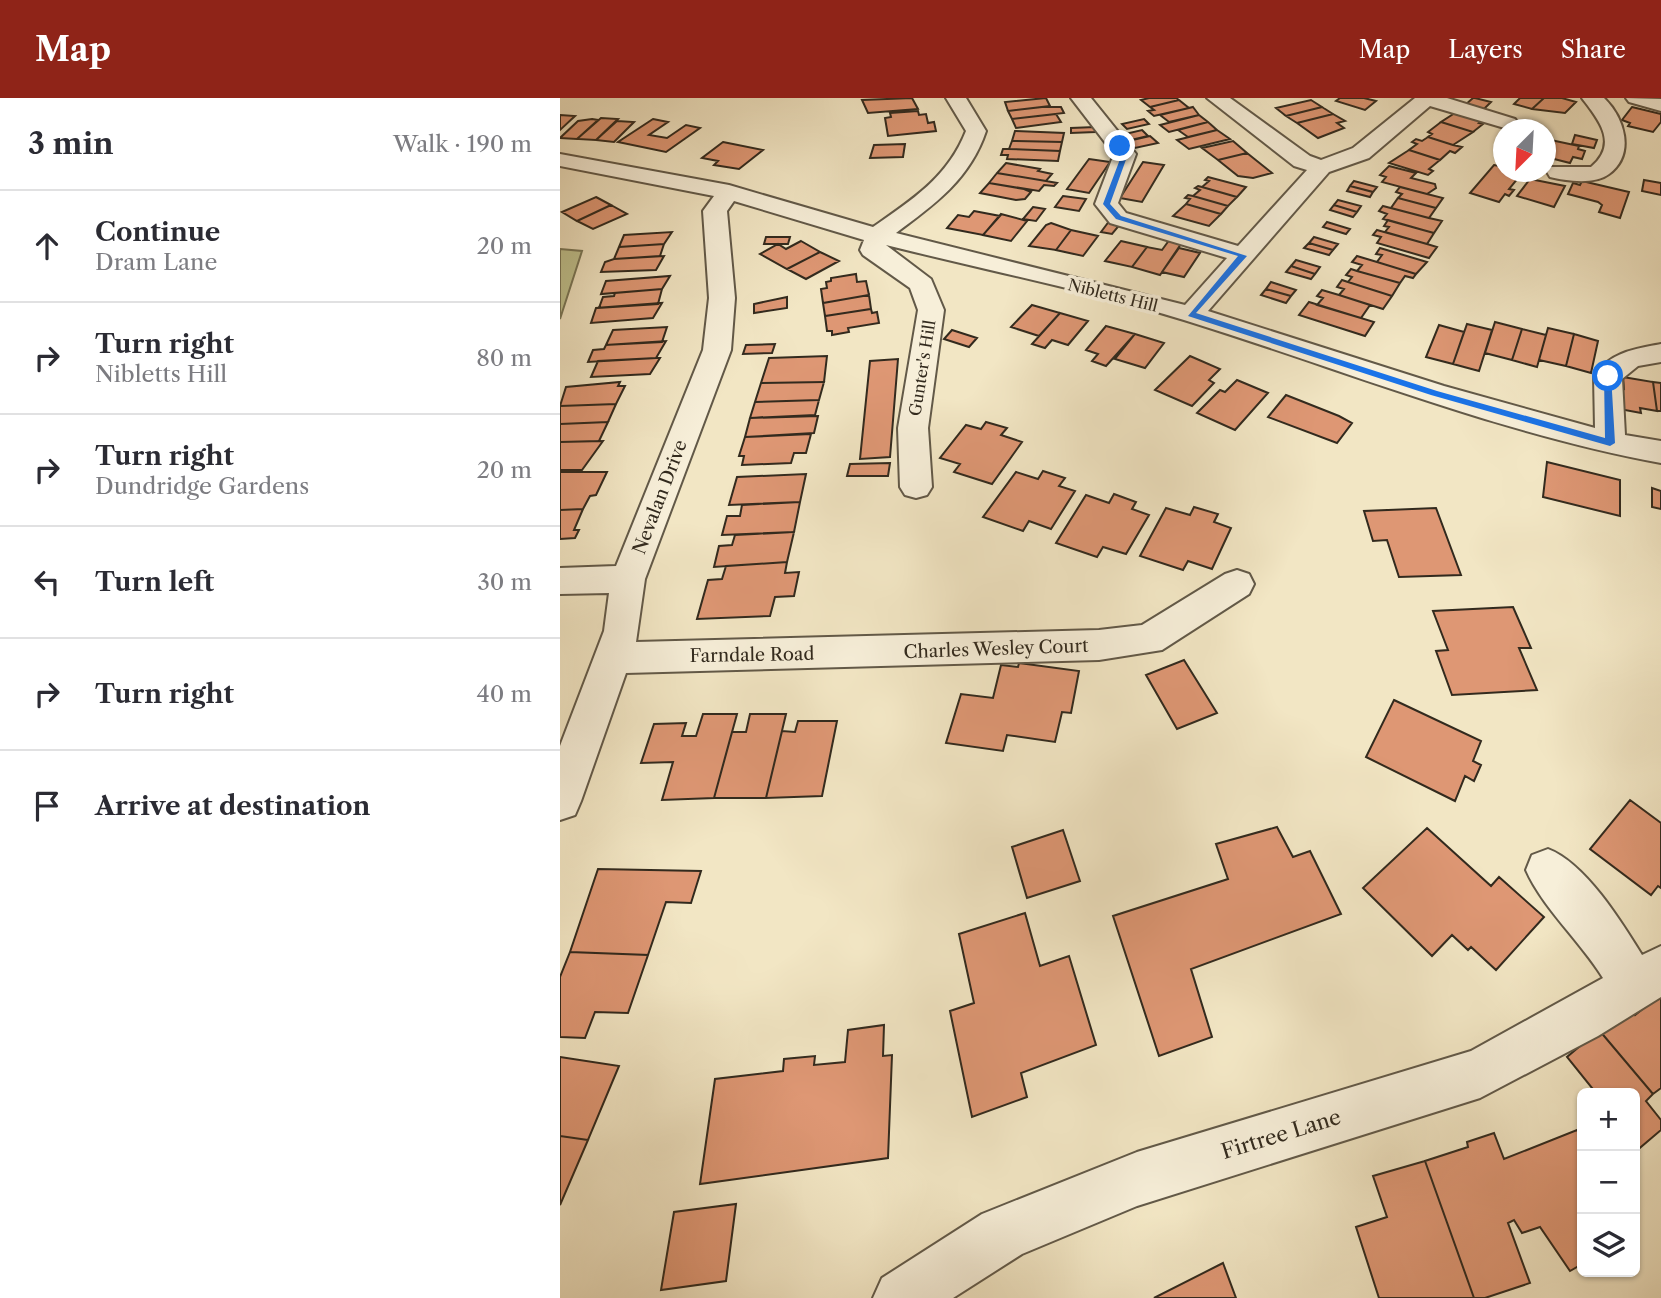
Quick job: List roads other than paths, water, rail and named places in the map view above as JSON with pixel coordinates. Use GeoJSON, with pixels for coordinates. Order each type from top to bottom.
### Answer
{"type":"FeatureCollection","features":[{"type":"Feature","properties":{"kind":"street"},"geometry":{"type":"LineString","coordinates":[[877,236],[949,181],[962,166],[976,131],[956,98]]}},
{"type":"Feature","properties":{"kind":"street"},"geometry":{"type":"LineString","coordinates":[[1081,98],[1125,154],[1106,204],[1118,218],[1243,256]]}},
{"type":"Feature","properties":{"kind":"street"},"geometry":{"type":"LineString","coordinates":[[1217,98],[1302,162],[1321,167]]}},
{"type":"Feature","properties":{"kind":"street"},"geometry":{"type":"LineString","coordinates":[[1191,314],[1321,167],[1361,153],[1427,98],[1495,119]]}},
{"type":"Feature","properties":{"kind":"street"},"geometry":{"type":"LineString","coordinates":[[1558,172],[1594,174],[1604,169],[1613,152],[1617,136],[1611,119],[1592,98]]}},
{"type":"Feature","properties":{"kind":"street"},"geometry":{"type":"LineString","coordinates":[[1636,98],[1661,105]]}},
{"type":"Feature","properties":{"kind":"street","name":"Nibletts Hill"},"geometry":{"type":"LineString","coordinates":[[560,160],[729,192],[877,236],[1191,314],[1434,393],[1610,443],[1661,452]]}},
{"type":"Feature","properties":{"kind":"street","name":"Nevalan Drive"},"geometry":{"type":"LineString","coordinates":[[560,801],[622,631],[628,579],[717,350],[722,298],[715,211],[729,192]]}},
{"type":"Feature","properties":{"kind":"street","name":"Gunter's Hill"},"geometry":{"type":"LineString","coordinates":[[877,236],[872,250],[922,284],[931,310],[913,428],[916,487]]}},
{"type":"Feature","properties":{"kind":"street"},"geometry":{"type":"LineString","coordinates":[[1610,443],[1608,376],[1629,359],[1661,353]]}},
{"type":"Feature","properties":{"kind":"street"},"geometry":{"type":"LineString","coordinates":[[560,581],[628,579]]}},
{"type":"Feature","properties":{"kind":"street","name":"Charles Wesley Court"},"geometry":{"type":"LineString","coordinates":[[893,652],[1099,645],[1149,639],[1237,584]]}},
{"type":"Feature","properties":{"kind":"street","name":"Farndale Road"},"geometry":{"type":"LineString","coordinates":[[612,658],[893,652]]}},
{"type":"Feature","properties":{"kind":"street"},"geometry":{"type":"LineString","coordinates":[[1548,870],[1601,932],[1648,978]]}},
{"type":"Feature","properties":{"kind":"street","name":"Firtree Lane"},"geometry":{"type":"LineString","coordinates":[[902,1298],[1002,1234],[1137,1178],[1480,1073],[1581,1019],[1648,978]]}}]}
